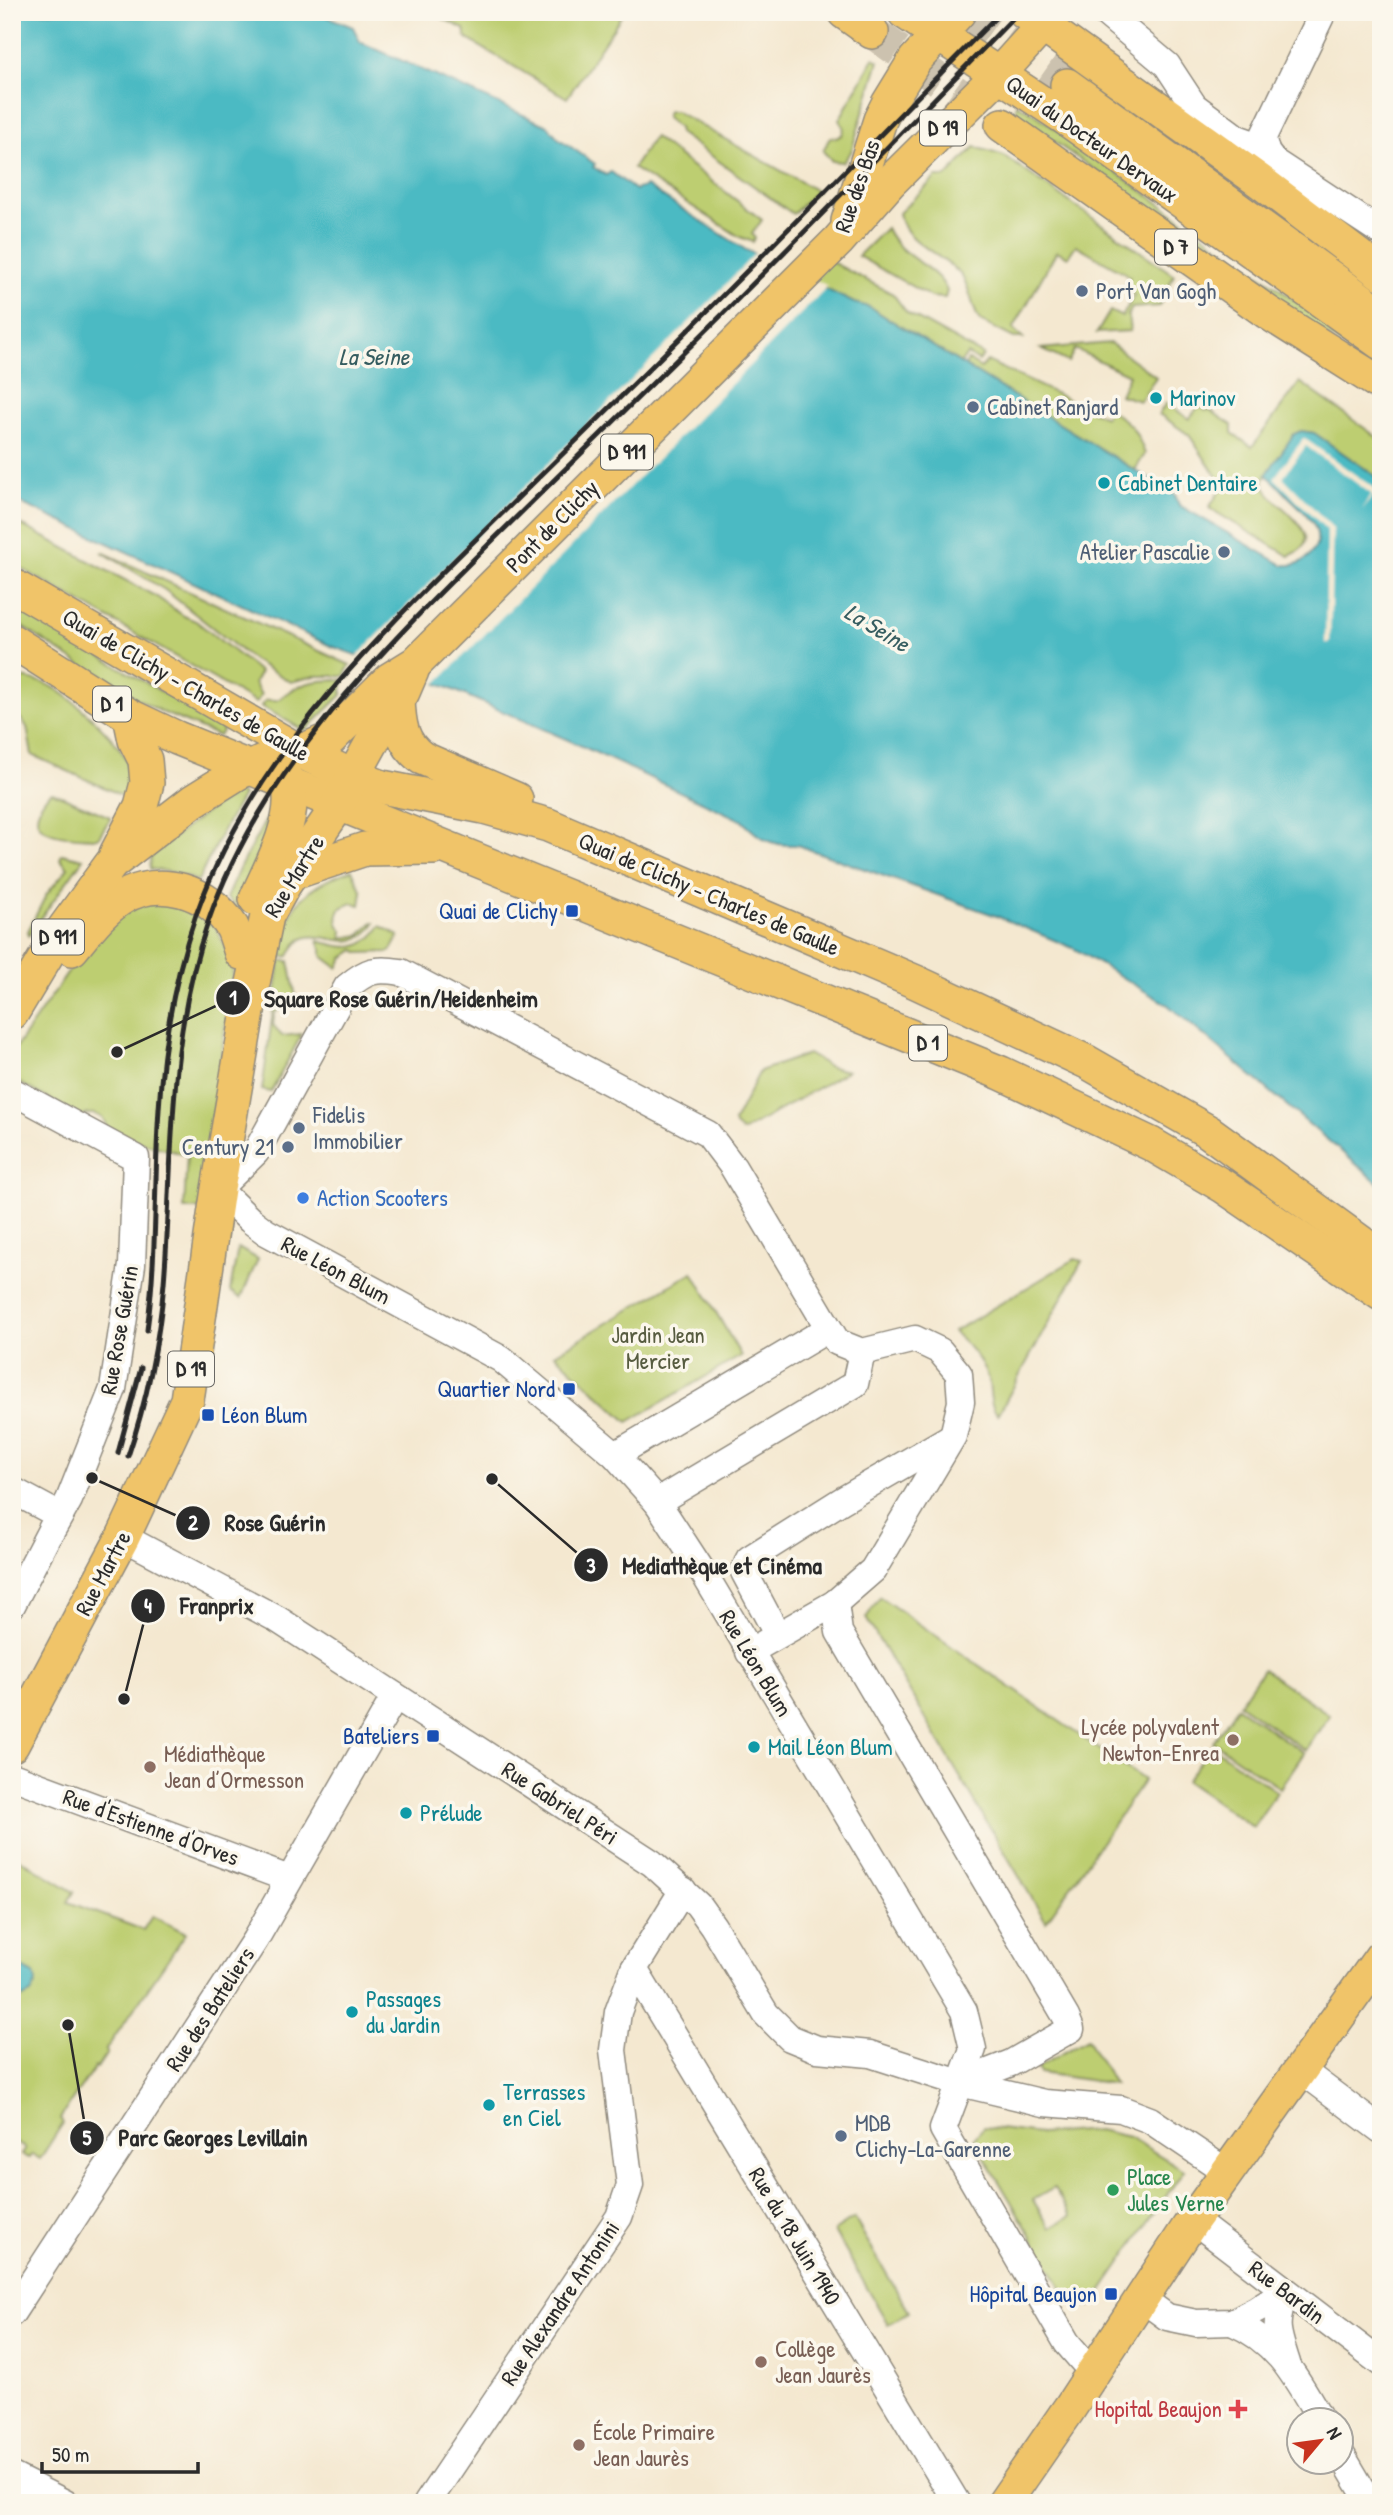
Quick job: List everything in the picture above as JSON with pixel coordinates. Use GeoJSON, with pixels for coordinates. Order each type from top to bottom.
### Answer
{"type":"FeatureCollection","features":[{"type":"Feature","properties":{"kind":"main road"},"geometry":{"type":"LineString","coordinates":[[844,12],[872,32]]}},
{"type":"Feature","properties":{"kind":"main road","name":"Quai du Docteur Dervaux"},"geometry":{"type":"LineString","coordinates":[[904,12],[948,23],[999,75],[1065,118],[1381,343]]}},
{"type":"Feature","properties":{"kind":"main road"},"geometry":{"type":"LineString","coordinates":[[1040,17],[1100,68],[1261,182],[1381,273]]}},
{"type":"Feature","properties":{"kind":"main road","name":"Rue des Bas"},"geometry":{"type":"LineString","coordinates":[[838,241],[889,183],[999,75],[1040,17]]}},
{"type":"Feature","properties":{"kind":"main road","name":"Rue des Bas"},"geometry":{"type":"LineString","coordinates":[[838,241],[847,225],[880,120],[915,60],[948,23]]}},
{"type":"Feature","properties":{"kind":"main road"},"geometry":{"type":"LineString","coordinates":[[1065,118],[1052,95],[1052,82],[1057,74],[1070,66],[1084,64],[1100,68]]}},
{"type":"Feature","properties":{"kind":"main road","name":"Quai du Docteur Dervaux"},"geometry":{"type":"LineString","coordinates":[[1067,85],[1381,314]]}},
{"type":"Feature","properties":{"kind":"main road","name":"Quai du Docteur Dervaux"},"geometry":{"type":"LineString","coordinates":[[1002,125],[1267,312],[1381,384]]}},
{"type":"Feature","properties":{"kind":"main road","name":"Pont de Clichy"},"geometry":{"type":"LineString","coordinates":[[344,777],[386,713],[390,679],[416,663],[838,241]]}},
{"type":"Feature","properties":{"kind":"main road","name":"Quai de Clichy - Charles de Gaulle"},"geometry":{"type":"LineString","coordinates":[[12,585],[254,725],[282,768]]}},
{"type":"Feature","properties":{"kind":"main road","name":"Quai de Clichy - Charles de Gaulle"},"geometry":{"type":"LineString","coordinates":[[12,641],[130,716],[282,768],[344,777],[484,807],[548,825],[916,982],[1087,1062],[1209,1132],[1381,1257]]}},
{"type":"Feature","properties":{"kind":"main road"},"geometry":{"type":"LineString","coordinates":[[386,713],[407,744],[422,758],[517,800],[548,825]]}},
{"type":"Feature","properties":{"kind":"main road","name":"Pont de Clichy"},"geometry":{"type":"LineString","coordinates":[[282,768],[320,744],[386,713]]}},
{"type":"Feature","properties":{"kind":"main road","name":"D 911"},"geometry":{"type":"LineString","coordinates":[[12,1016],[57,938],[111,864],[141,806],[147,783],[145,760],[135,740],[130,716]]}},
{"type":"Feature","properties":{"kind":"main road"},"geometry":{"type":"LineString","coordinates":[[248,1014],[237,990],[241,953],[252,908],[281,843],[290,806],[282,768]]}},
{"type":"Feature","properties":{"kind":"main road","name":"D 911"},"geometry":{"type":"LineString","coordinates":[[111,864],[193,801],[282,768]]}},
{"type":"Feature","properties":{"kind":"main road","name":"Quai de Clichy - Charles de Gaulle"},"geometry":{"type":"LineString","coordinates":[[344,777],[447,848],[1001,1073],[1150,1144],[1223,1186],[1381,1294]]}},
{"type":"Feature","properties":{"kind":"main road","name":"Rue Martre"},"geometry":{"type":"LineString","coordinates":[[12,1745],[122,1537],[187,1400],[218,1189],[267,916],[344,777]]}},
{"type":"Feature","properties":{"kind":"main road","name":"D 1"},"geometry":{"type":"LineString","coordinates":[[293,873],[365,849],[447,848]]}},
{"type":"Feature","properties":{"kind":"main road"},"geometry":{"type":"LineString","coordinates":[[12,1016],[108,908],[123,897],[140,890],[155,886],[171,887],[203,899],[226,919],[234,930],[241,953]]}},
{"type":"Feature","properties":{"kind":"main road"},"geometry":{"type":"LineString","coordinates":[[1003,2503],[1093,2373],[1193,2220],[1381,1957]]}},
{"type":"Feature","properties":{"kind":"street"},"geometry":{"type":"LineString","coordinates":[[1104,12],[1167,65],[1194,106],[1237,138],[1265,148]]}},
{"type":"Feature","properties":{"kind":"street"},"geometry":{"type":"LineString","coordinates":[[1323,12],[1264,135],[1265,148],[1276,163],[1381,232]]}},
{"type":"Feature","properties":{"kind":"street"},"geometry":{"type":"LineString","coordinates":[[218,1189],[256,1152],[347,987],[363,973],[382,969],[401,972],[708,1134],[733,1167],[837,1342],[862,1352],[915,1339],[940,1351],[959,1374],[961,1402],[953,1436],[873,1570],[835,1603],[749,1652]]}},
{"type":"Feature","properties":{"kind":"street","name":"Rue Rose Guérin"},"geometry":{"type":"LineString","coordinates":[[12,1091],[136,1158],[131,1265],[113,1389],[69,1500],[53,1524]]}},
{"type":"Feature","properties":{"kind":"street","name":"Rue Léon Blum"},"geometry":{"type":"LineString","coordinates":[[218,1189],[266,1232],[501,1359],[615,1455],[657,1502],[706,1577],[964,2011],[973,2049],[943,2129],[1068,2343],[1093,2373]]}},
{"type":"Feature","properties":{"kind":"street"},"geometry":{"type":"LineString","coordinates":[[615,1455],[828,1329]]}},
{"type":"Feature","properties":{"kind":"street"},"geometry":{"type":"LineString","coordinates":[[657,1502],[855,1384],[862,1352]]}},
{"type":"Feature","properties":{"kind":"street"},"geometry":{"type":"LineString","coordinates":[[777,1634],[744,1572],[749,1559],[841,1501],[953,1436]]}},
{"type":"Feature","properties":{"kind":"street"},"geometry":{"type":"LineString","coordinates":[[12,1490],[46,1508],[53,1524],[12,1605]]}},
{"type":"Feature","properties":{"kind":"street","name":"Rue Gabriel Péri"},"geometry":{"type":"LineString","coordinates":[[122,1537],[277,1619],[652,1863],[684,1890],[713,1926],[766,2014],[790,2038],[817,2049],[870,2054],[960,2083]]}},
{"type":"Feature","properties":{"kind":"street"},"geometry":{"type":"LineString","coordinates":[[835,1603],[839,1632],[1071,2029],[1011,2063],[960,2083]]}},
{"type":"Feature","properties":{"kind":"street","name":"Rue des Bateliers"},"geometry":{"type":"LineString","coordinates":[[12,2314],[255,1940],[395,1696]]}},
{"type":"Feature","properties":{"kind":"street","name":"Rue d'Estienne d'Orves"},"geometry":{"type":"LineString","coordinates":[[12,1776],[289,1879]]}},
{"type":"Feature","properties":{"kind":"street","name":"Rue Alexandre Antonini"},"geometry":{"type":"LineString","coordinates":[[427,2503],[619,2217],[630,2185],[613,2050],[618,2012],[634,1969],[684,1890]]}},
{"type":"Feature","properties":{"kind":"street","name":"Rue du 18 Juin 1940"},"geometry":{"type":"LineString","coordinates":[[634,1969],[957,2503]]}},
{"type":"Feature","properties":{"kind":"street"},"geometry":{"type":"LineString","coordinates":[[1301,2070],[1381,2130]]}},
{"type":"Feature","properties":{"kind":"street"},"geometry":{"type":"LineString","coordinates":[[960,2083],[1044,2103],[1121,2109],[1150,2120],[1227,2172]]}},
{"type":"Feature","properties":{"kind":"street","name":"Rue Bardin"},"geometry":{"type":"LineString","coordinates":[[1193,2220],[1381,2363]]}},
{"type":"Feature","properties":{"kind":"street"},"geometry":{"type":"LineString","coordinates":[[1232,2322],[1285,2291]]}},
{"type":"Feature","properties":{"kind":"street"},"geometry":{"type":"LineString","coordinates":[[1285,2291],[1276,2317],[1277,2332],[1287,2364]]}},
{"type":"Feature","properties":{"kind":"street"},"geometry":{"type":"LineString","coordinates":[[1141,2298],[1167,2316],[1196,2323],[1232,2322],[1254,2331],[1287,2364],[1312,2406]]}},
{"type":"Feature","properties":{"kind":"street"},"geometry":{"type":"LineString","coordinates":[[12,2476],[65,2503]]}},
{"type":"Feature","properties":{"kind":"street"},"geometry":{"type":"LineString","coordinates":[[1354,2476],[1370,2503]]}},
{"type":"Feature","properties":{"kind":"green space"},"geometry":{"type":"Polygon","coordinates":[[[430,12],[624,12],[567,98],[466,38],[464,29],[430,12]]]}},
{"type":"Feature","properties":{"kind":"green space"},"geometry":{"type":"Polygon","coordinates":[[[874,58],[879,61],[851,152],[843,162],[832,161],[823,151],[830,137],[842,135],[844,128],[839,120],[874,58]]]}},
{"type":"Feature","properties":{"kind":"green space"},"geometry":{"type":"Polygon","coordinates":[[[1017,104],[1035,114],[1381,362],[1381,370],[1284,308],[1246,276],[1029,124],[1013,117],[1017,104]]]}},
{"type":"Feature","properties":{"kind":"green space"},"geometry":{"type":"Polygon","coordinates":[[[669,111],[675,111],[817,191],[793,214],[679,133],[678,128],[666,118],[669,111]]]}},
{"type":"Feature","properties":{"kind":"green space"},"geometry":{"type":"Polygon","coordinates":[[[654,137],[762,220],[752,234],[755,238],[753,242],[740,237],[633,168],[654,137]]]}},
{"type":"Feature","properties":{"kind":"green space"},"geometry":{"type":"Polygon","coordinates":[[[975,147],[1004,156],[1174,275],[1159,306],[1132,308],[1128,315],[1130,331],[1097,333],[1110,311],[1122,317],[1134,295],[1123,288],[1130,276],[1076,245],[1068,257],[1057,251],[1054,256],[1013,329],[1023,338],[1014,338],[980,321],[961,275],[908,232],[899,213],[936,177],[946,177],[975,147]]]}},
{"type":"Feature","properties":{"kind":"green space"},"geometry":{"type":"Polygon","coordinates":[[[886,228],[900,247],[942,282],[947,291],[945,298],[931,297],[858,256],[886,228]]]}},
{"type":"Feature","properties":{"kind":"green space"},"geometry":{"type":"Polygon","coordinates":[[[822,257],[893,294],[907,313],[983,355],[979,361],[967,354],[961,363],[869,307],[854,303],[803,278],[822,257]]]}},
{"type":"Feature","properties":{"kind":"green space"},"geometry":{"type":"Polygon","coordinates":[[[1110,343],[1156,377],[1140,401],[1120,395],[1129,375],[1075,349],[1068,362],[1041,349],[1110,343]]]}},
{"type":"Feature","properties":{"kind":"green space"},"geometry":{"type":"Polygon","coordinates":[[[968,360],[981,368],[987,361],[1105,417],[1109,410],[1132,428],[1145,454],[1135,470],[965,366],[968,360]]]}},
{"type":"Feature","properties":{"kind":"green space"},"geometry":{"type":"Polygon","coordinates":[[[1300,382],[1381,440],[1381,480],[1314,433],[1301,431],[1294,434],[1263,481],[1266,490],[1303,529],[1306,539],[1302,548],[1289,556],[1209,508],[1223,486],[1189,435],[1159,414],[1166,403],[1189,419],[1199,406],[1206,411],[1208,409],[1232,425],[1232,433],[1252,447],[1300,382]]]}},
{"type":"Feature","properties":{"kind":"green space"},"geometry":{"type":"Polygon","coordinates":[[[12,520],[157,597],[196,621],[260,672],[254,683],[261,695],[256,703],[12,563],[12,520]]]}},
{"type":"Feature","properties":{"kind":"green space"},"geometry":{"type":"Polygon","coordinates":[[[102,552],[350,665],[344,676],[315,676],[291,682],[253,660],[165,590],[102,552]]]}},
{"type":"Feature","properties":{"kind":"green space"},"geometry":{"type":"Polygon","coordinates":[[[12,602],[55,630],[224,728],[219,736],[164,713],[114,687],[12,620],[12,602]]]}},
{"type":"Feature","properties":{"kind":"green space"},"geometry":{"type":"Polygon","coordinates":[[[12,675],[53,687],[102,728],[126,760],[128,778],[125,797],[32,755],[27,727],[12,708],[12,675]]]}},
{"type":"Feature","properties":{"kind":"green space"},"geometry":{"type":"Polygon","coordinates":[[[343,680],[342,695],[305,731],[261,706],[266,700],[278,700],[293,689],[308,683],[343,680]]]}},
{"type":"Feature","properties":{"kind":"green space"},"geometry":{"type":"Polygon","coordinates":[[[52,792],[110,817],[98,838],[57,834],[40,826],[37,819],[39,809],[47,795],[52,792]]]}},
{"type":"Feature","properties":{"kind":"green space"},"geometry":{"type":"Polygon","coordinates":[[[236,792],[243,795],[198,881],[172,872],[150,869],[151,857],[161,848],[236,792]]]}},
{"type":"Feature","properties":{"kind":"green space"},"geometry":{"type":"Polygon","coordinates":[[[273,807],[279,810],[243,913],[226,898],[273,807]]]}},
{"type":"Feature","properties":{"kind":"green space"},"geometry":{"type":"Polygon","coordinates":[[[62,854],[83,859],[29,935],[28,931],[46,895],[68,868],[60,859],[62,854]]]}},
{"type":"Feature","properties":{"kind":"green space"},"geometry":{"type":"Polygon","coordinates":[[[352,870],[362,892],[360,905],[352,903],[339,911],[337,920],[343,931],[342,938],[360,935],[375,923],[364,935],[352,940],[307,937],[297,943],[289,956],[281,957],[289,919],[299,901],[315,887],[352,870]]]}},
{"type":"Feature","properties":{"kind":"green space"},"geometry":{"type":"Polygon","coordinates":[[[125,902],[204,904],[234,965],[200,1209],[184,1209],[187,1155],[106,1133],[105,1123],[100,1116],[91,1114],[81,1117],[12,1079],[12,1053],[106,918],[125,902]]]}},
{"type":"Feature","properties":{"kind":"green space"},"geometry":{"type":"Polygon","coordinates":[[[381,926],[399,936],[390,952],[360,953],[355,950],[343,958],[338,968],[322,956],[318,941],[353,947],[367,941],[381,926]]]}},
{"type":"Feature","properties":{"kind":"green space"},"geometry":{"type":"Polygon","coordinates":[[[280,961],[289,961],[296,998],[295,1002],[279,1005],[280,1008],[274,1014],[273,1025],[282,1036],[302,1034],[271,1092],[262,1090],[280,961]]]}},
{"type":"Feature","properties":{"kind":"green space"},"geometry":{"type":"Polygon","coordinates":[[[808,1054],[830,1067],[847,1071],[742,1132],[735,1126],[734,1122],[760,1071],[808,1054]]]}},
{"type":"Feature","properties":{"kind":"green space"},"geometry":{"type":"Polygon","coordinates":[[[238,1248],[258,1259],[241,1298],[230,1291],[238,1248]]]}},
{"type":"Feature","properties":{"kind":"green space"},"geometry":{"type":"Polygon","coordinates":[[[1075,1259],[1082,1261],[998,1415],[992,1404],[984,1368],[970,1348],[953,1332],[1075,1259]]]}},
{"type":"Feature","properties":{"kind":"green space","name":"Jardin Jean Mercier"},"geometry":{"type":"Polygon","coordinates":[[[693,1272],[741,1356],[628,1422],[555,1354],[693,1272]]]}},
{"type":"Feature","properties":{"kind":"green space"},"geometry":{"type":"Polygon","coordinates":[[[880,1597],[1144,1780],[1046,1922],[866,1618],[880,1597]]]}},
{"type":"Feature","properties":{"kind":"green space"},"geometry":{"type":"Polygon","coordinates":[[[1263,1669],[1330,1715],[1305,1750],[1239,1704],[1263,1669]]]}},
{"type":"Feature","properties":{"kind":"green space"},"geometry":{"type":"Polygon","coordinates":[[[1237,1707],[1304,1753],[1280,1788],[1213,1742],[1237,1707]]]}},
{"type":"Feature","properties":{"kind":"green space"},"geometry":{"type":"Polygon","coordinates":[[[1211,1746],[1277,1792],[1253,1827],[1186,1781],[1211,1746]]]}},
{"type":"Feature","properties":{"kind":"green space"},"geometry":{"type":"Polygon","coordinates":[[[12,1854],[74,1892],[68,1902],[143,1930],[152,1916],[186,1933],[105,2051],[107,2053],[97,2068],[95,2067],[60,2118],[63,2123],[40,2159],[32,2154],[29,2158],[21,2155],[25,2148],[12,2141],[12,1854]]]}},
{"type":"Feature","properties":{"kind":"green space"},"geometry":{"type":"Polygon","coordinates":[[[1087,2039],[1114,2084],[1040,2073],[1037,2068],[1087,2039]]]}},
{"type":"Feature","properties":{"kind":"green space","name":"Place Jules Verne"},"geometry":{"type":"Polygon","coordinates":[[[983,2127],[1040,2134],[1098,2130],[1129,2137],[1184,2170],[1091,2306],[1072,2305],[974,2139],[983,2127]],[[1054,2188],[1033,2200],[1050,2228],[1071,2216],[1054,2188]]]}},
{"type":"Feature","properties":{"kind":"green space"},"geometry":{"type":"Polygon","coordinates":[[[854,2218],[909,2312],[888,2324],[834,2231],[854,2218]]]}},
{"type":"Feature","properties":{"kind":"water","name":"La Seine"},"geometry":{"type":"Polygon","coordinates":[[[12,12],[316,12],[353,27],[360,42],[548,126],[558,138],[606,175],[611,172],[635,190],[646,186],[746,250],[854,303],[869,307],[1175,495],[1179,505],[1283,565],[1297,564],[1305,559],[1315,549],[1317,541],[1317,533],[1309,518],[1266,475],[1294,434],[1301,431],[1314,433],[1381,480],[1381,1185],[1168,1005],[1073,948],[994,915],[797,845],[772,843],[741,820],[575,743],[449,688],[331,646],[12,499],[12,12]]]}},
{"type":"Feature","properties":{"kind":"water"},"geometry":{"type":"Polygon","coordinates":[[[21,1967],[34,1974],[36,1983],[31,1994],[23,1998],[12,1995],[12,1969],[21,1967]]]}},
{"type":"Feature","properties":{"kind":"pier"},"geometry":{"type":"Polygon","coordinates":[[[757,251],[828,286],[434,686],[355,658],[713,298],[757,251]]]}},
{"type":"Feature","properties":{"kind":"pier"},"geometry":{"type":"Polygon","coordinates":[[[1304,438],[1381,493],[1381,501],[1373,496],[1362,510],[1371,494],[1306,446],[1283,477],[1333,528],[1330,643],[1325,643],[1327,530],[1274,478],[1304,438]]]}},
{"type":"Feature","properties":{"kind":"tunnel"},"geometry":{"type":"LineString","coordinates":[[964,12],[1067,85]]}},
{"type":"Feature","properties":{"kind":"tunnel"},"geometry":{"type":"LineString","coordinates":[[872,32],[1002,125]]}},
{"type":"Feature","properties":{"kind":"railway"},"geometry":{"type":"LineString","coordinates":[[147,1330],[161,1084],[176,986],[196,915],[219,861],[246,809],[277,761],[350,669],[430,584],[688,330],[1001,12]]}},
{"type":"Feature","properties":{"kind":"railway"},"geometry":{"type":"LineString","coordinates":[[128,1456],[146,1392],[162,1305],[178,1057],[194,967],[208,922],[231,867],[259,814],[291,764],[328,716],[408,626],[749,288],[1019,12]]}},
{"type":"Feature","properties":{"kind":"railway"},"geometry":{"type":"LineString","coordinates":[[118,1453],[141,1368]]}},
{"type":"Feature","properties":{"kind":"place","name":"Port Van Gogh"},"geometry":{"type":"Point","coordinates":[1082,291]}},
{"type":"Feature","properties":{"kind":"place","name":"Marinov"},"geometry":{"type":"Point","coordinates":[1156,398]}},
{"type":"Feature","properties":{"kind":"place","name":"Cabinet Ranjard"},"geometry":{"type":"Point","coordinates":[973,407]}},
{"type":"Feature","properties":{"kind":"place","name":"Cabinet Dentaire"},"geometry":{"type":"Point","coordinates":[1104,483]}},
{"type":"Feature","properties":{"kind":"place","name":"Atelier Pascalie"},"geometry":{"type":"Point","coordinates":[1224,552]}},
{"type":"Feature","properties":{"kind":"place","name":"Quai de Clichy"},"geometry":{"type":"Point","coordinates":[572,911]}},
{"type":"Feature","properties":{"kind":"place","name":"Square Rose Guérin/Heidenheim"},"geometry":{"type":"Point","coordinates":[117,1052]}},
{"type":"Feature","properties":{"kind":"place","name":"Fidelis Immobilier"},"geometry":{"type":"Point","coordinates":[299,1128]}},
{"type":"Feature","properties":{"kind":"place","name":"Century 21"},"geometry":{"type":"Point","coordinates":[288,1147]}},
{"type":"Feature","properties":{"kind":"place","name":"Action Scooters"},"geometry":{"type":"Point","coordinates":[303,1198]}},
{"type":"Feature","properties":{"kind":"place","name":"Quartier Nord"},"geometry":{"type":"Point","coordinates":[569,1389]}},
{"type":"Feature","properties":{"kind":"place","name":"Léon Blum"},"geometry":{"type":"Point","coordinates":[208,1415]}},
{"type":"Feature","properties":{"kind":"place","name":"Rose Guérin"},"geometry":{"type":"Point","coordinates":[92,1478]}},
{"type":"Feature","properties":{"kind":"place","name":"Mediathèque et Cinéma"},"geometry":{"type":"Point","coordinates":[492,1479]}},
{"type":"Feature","properties":{"kind":"place","name":"Franprix"},"geometry":{"type":"Point","coordinates":[124,1699]}},
{"type":"Feature","properties":{"kind":"place","name":"Bateliers"},"geometry":{"type":"Point","coordinates":[433,1736]}},
{"type":"Feature","properties":{"kind":"place","name":"Lycée polyvalent Newton-Enrea"},"geometry":{"type":"Point","coordinates":[1233,1740]}},
{"type":"Feature","properties":{"kind":"place","name":"Mail Léon Blum"},"geometry":{"type":"Point","coordinates":[754,1747]}},
{"type":"Feature","properties":{"kind":"place","name":"Médiathèque Jean d’Ormesson"},"geometry":{"type":"Point","coordinates":[150,1767]}},
{"type":"Feature","properties":{"kind":"place","name":"Prélude"},"geometry":{"type":"Point","coordinates":[406,1813]}},
{"type":"Feature","properties":{"kind":"place","name":"Passages du Jardin"},"geometry":{"type":"Point","coordinates":[352,2012]}},
{"type":"Feature","properties":{"kind":"place","name":"Parc Georges Levillain"},"geometry":{"type":"Point","coordinates":[68,2025]}},
{"type":"Feature","properties":{"kind":"place","name":"Terrasses en Ciel"},"geometry":{"type":"Point","coordinates":[489,2105]}},
{"type":"Feature","properties":{"kind":"place","name":"MDB Clichy-La-Garenne"},"geometry":{"type":"Point","coordinates":[841,2136]}},
{"type":"Feature","properties":{"kind":"place","name":"Place Jules Verne"},"geometry":{"type":"Point","coordinates":[1113,2190]}},
{"type":"Feature","properties":{"kind":"place","name":"Hôpital Beaujon"},"geometry":{"type":"Point","coordinates":[1111,2294]}},
{"type":"Feature","properties":{"kind":"place","name":"Collège Jean Jaurès"},"geometry":{"type":"Point","coordinates":[761,2362]}},
{"type":"Feature","properties":{"kind":"place","name":"Hopital Beaujon"},"geometry":{"type":"Point","coordinates":[1238,2409]}},
{"type":"Feature","properties":{"kind":"place","name":"École Primaire Jean Jaurès"},"geometry":{"type":"Point","coordinates":[579,2445]}}]}
